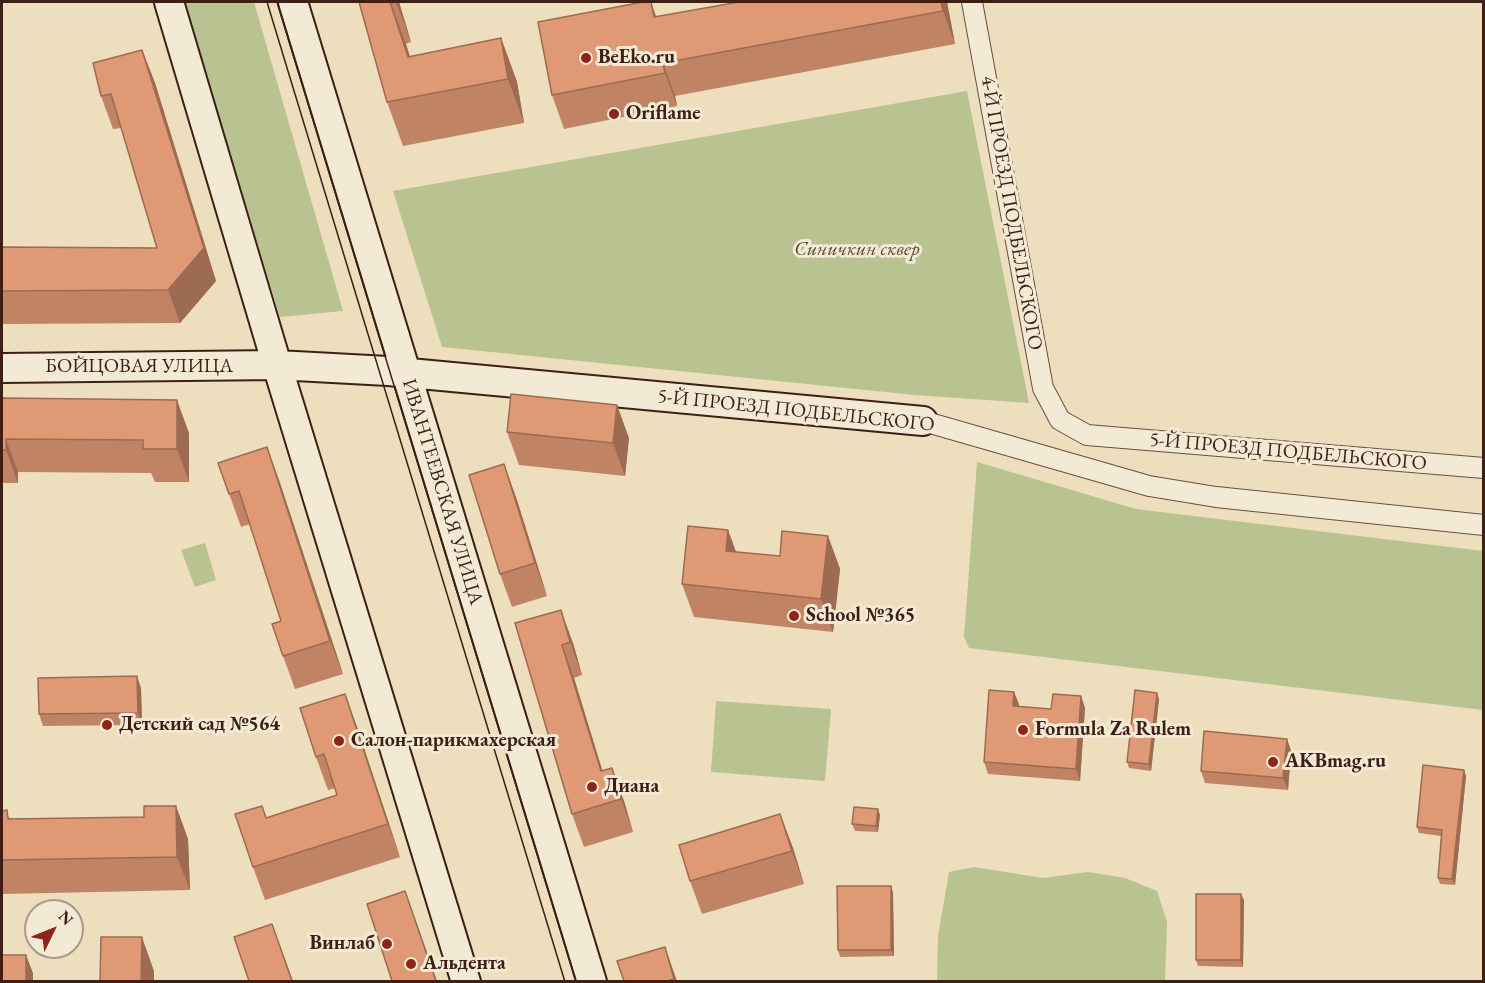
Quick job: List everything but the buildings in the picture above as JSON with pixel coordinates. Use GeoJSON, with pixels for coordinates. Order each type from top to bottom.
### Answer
{"type":"FeatureCollection","features":[{"type":"Feature","properties":{"kind":"street"},"geometry":{"type":"LineString","coordinates":[[169,2],[276,365],[466,981]]}},
{"type":"Feature","properties":{"kind":"street","name":"ИВАНТЕЕВСКАЯ УЛИЦА"},"geometry":{"type":"LineString","coordinates":[[293,2],[592,981]]}},
{"type":"Feature","properties":{"kind":"street","name":"4-Й ПРОЕЗД ПОДБЕЛЬСКОГО"},"geometry":{"type":"LineString","coordinates":[[972,2],[1043,388],[1060,420]]}},
{"type":"Feature","properties":{"kind":"street","name":"БОЙЦОВАЯ УЛИЦА"},"geometry":{"type":"LineString","coordinates":[[2,368],[276,365],[405,372]]}},
{"type":"Feature","properties":{"kind":"street","name":"5-Й ПРОЕЗД ПОДБЕЛЬСКОГО"},"geometry":{"type":"LineString","coordinates":[[405,372],[923,421],[1149,486],[1216,497],[1484,525]]}},
{"type":"Feature","properties":{"kind":"street","name":"5-Й ПРОЕЗД ПОДБЕЛЬСКОГО"},"geometry":{"type":"LineString","coordinates":[[1060,420],[1087,435],[1484,468]]}},
{"type":"Feature","properties":{"kind":"green space"},"geometry":{"type":"Polygon","coordinates":[[[184,2],[254,2],[343,311],[280,317],[184,2]]]}},
{"type":"Feature","properties":{"kind":"green space","name":"Синичкин сквер"},"geometry":{"type":"Polygon","coordinates":[[[967,91],[1029,403],[915,395],[442,347],[393,191],[967,91]]]}},
{"type":"Feature","properties":{"kind":"green space"},"geometry":{"type":"Polygon","coordinates":[[[977,462],[1136,509],[1483,551],[1483,710],[969,648],[964,637],[977,462]]]}},
{"type":"Feature","properties":{"kind":"green space"},"geometry":{"type":"Polygon","coordinates":[[[205,543],[216,580],[195,587],[181,550],[205,543]]]}},
{"type":"Feature","properties":{"kind":"green space"},"geometry":{"type":"Polygon","coordinates":[[[716,701],[831,709],[825,781],[711,772],[716,701]]]}},
{"type":"Feature","properties":{"kind":"green space"},"geometry":{"type":"Polygon","coordinates":[[[974,867],[1043,878],[1088,872],[1125,878],[1157,891],[1167,922],[1165,981],[937,981],[938,936],[949,872],[974,867]]]}},
{"type":"Feature","properties":{"kind":"tram line"},"geometry":{"type":"LineString","coordinates":[[267,2],[565,982]]}},
{"type":"Feature","properties":{"kind":"tram line"},"geometry":{"type":"LineString","coordinates":[[277,2],[576,982]]}},
{"type":"Feature","properties":{"kind":"place","name":"BeEko.ru"},"geometry":{"type":"Point","coordinates":[586,58]}},
{"type":"Feature","properties":{"kind":"place","name":"Oriflame"},"geometry":{"type":"Point","coordinates":[614,114]}},
{"type":"Feature","properties":{"kind":"place","name":"School №365"},"geometry":{"type":"Point","coordinates":[794,616]}},
{"type":"Feature","properties":{"kind":"place","name":"Детский сад №564"},"geometry":{"type":"Point","coordinates":[107,725]}},
{"type":"Feature","properties":{"kind":"place","name":"Formula Za Rulem"},"geometry":{"type":"Point","coordinates":[1023,730]}},
{"type":"Feature","properties":{"kind":"place","name":"Салон-парикмахерская"},"geometry":{"type":"Point","coordinates":[339,741]}},
{"type":"Feature","properties":{"kind":"place","name":"AKBmag.ru"},"geometry":{"type":"Point","coordinates":[1273,762]}},
{"type":"Feature","properties":{"kind":"place","name":"Диана"},"geometry":{"type":"Point","coordinates":[592,787]}},
{"type":"Feature","properties":{"kind":"place","name":"Винлаб"},"geometry":{"type":"Point","coordinates":[387,944]}},
{"type":"Feature","properties":{"kind":"place","name":"Альдента"},"geometry":{"type":"Point","coordinates":[411,964]}}]}
